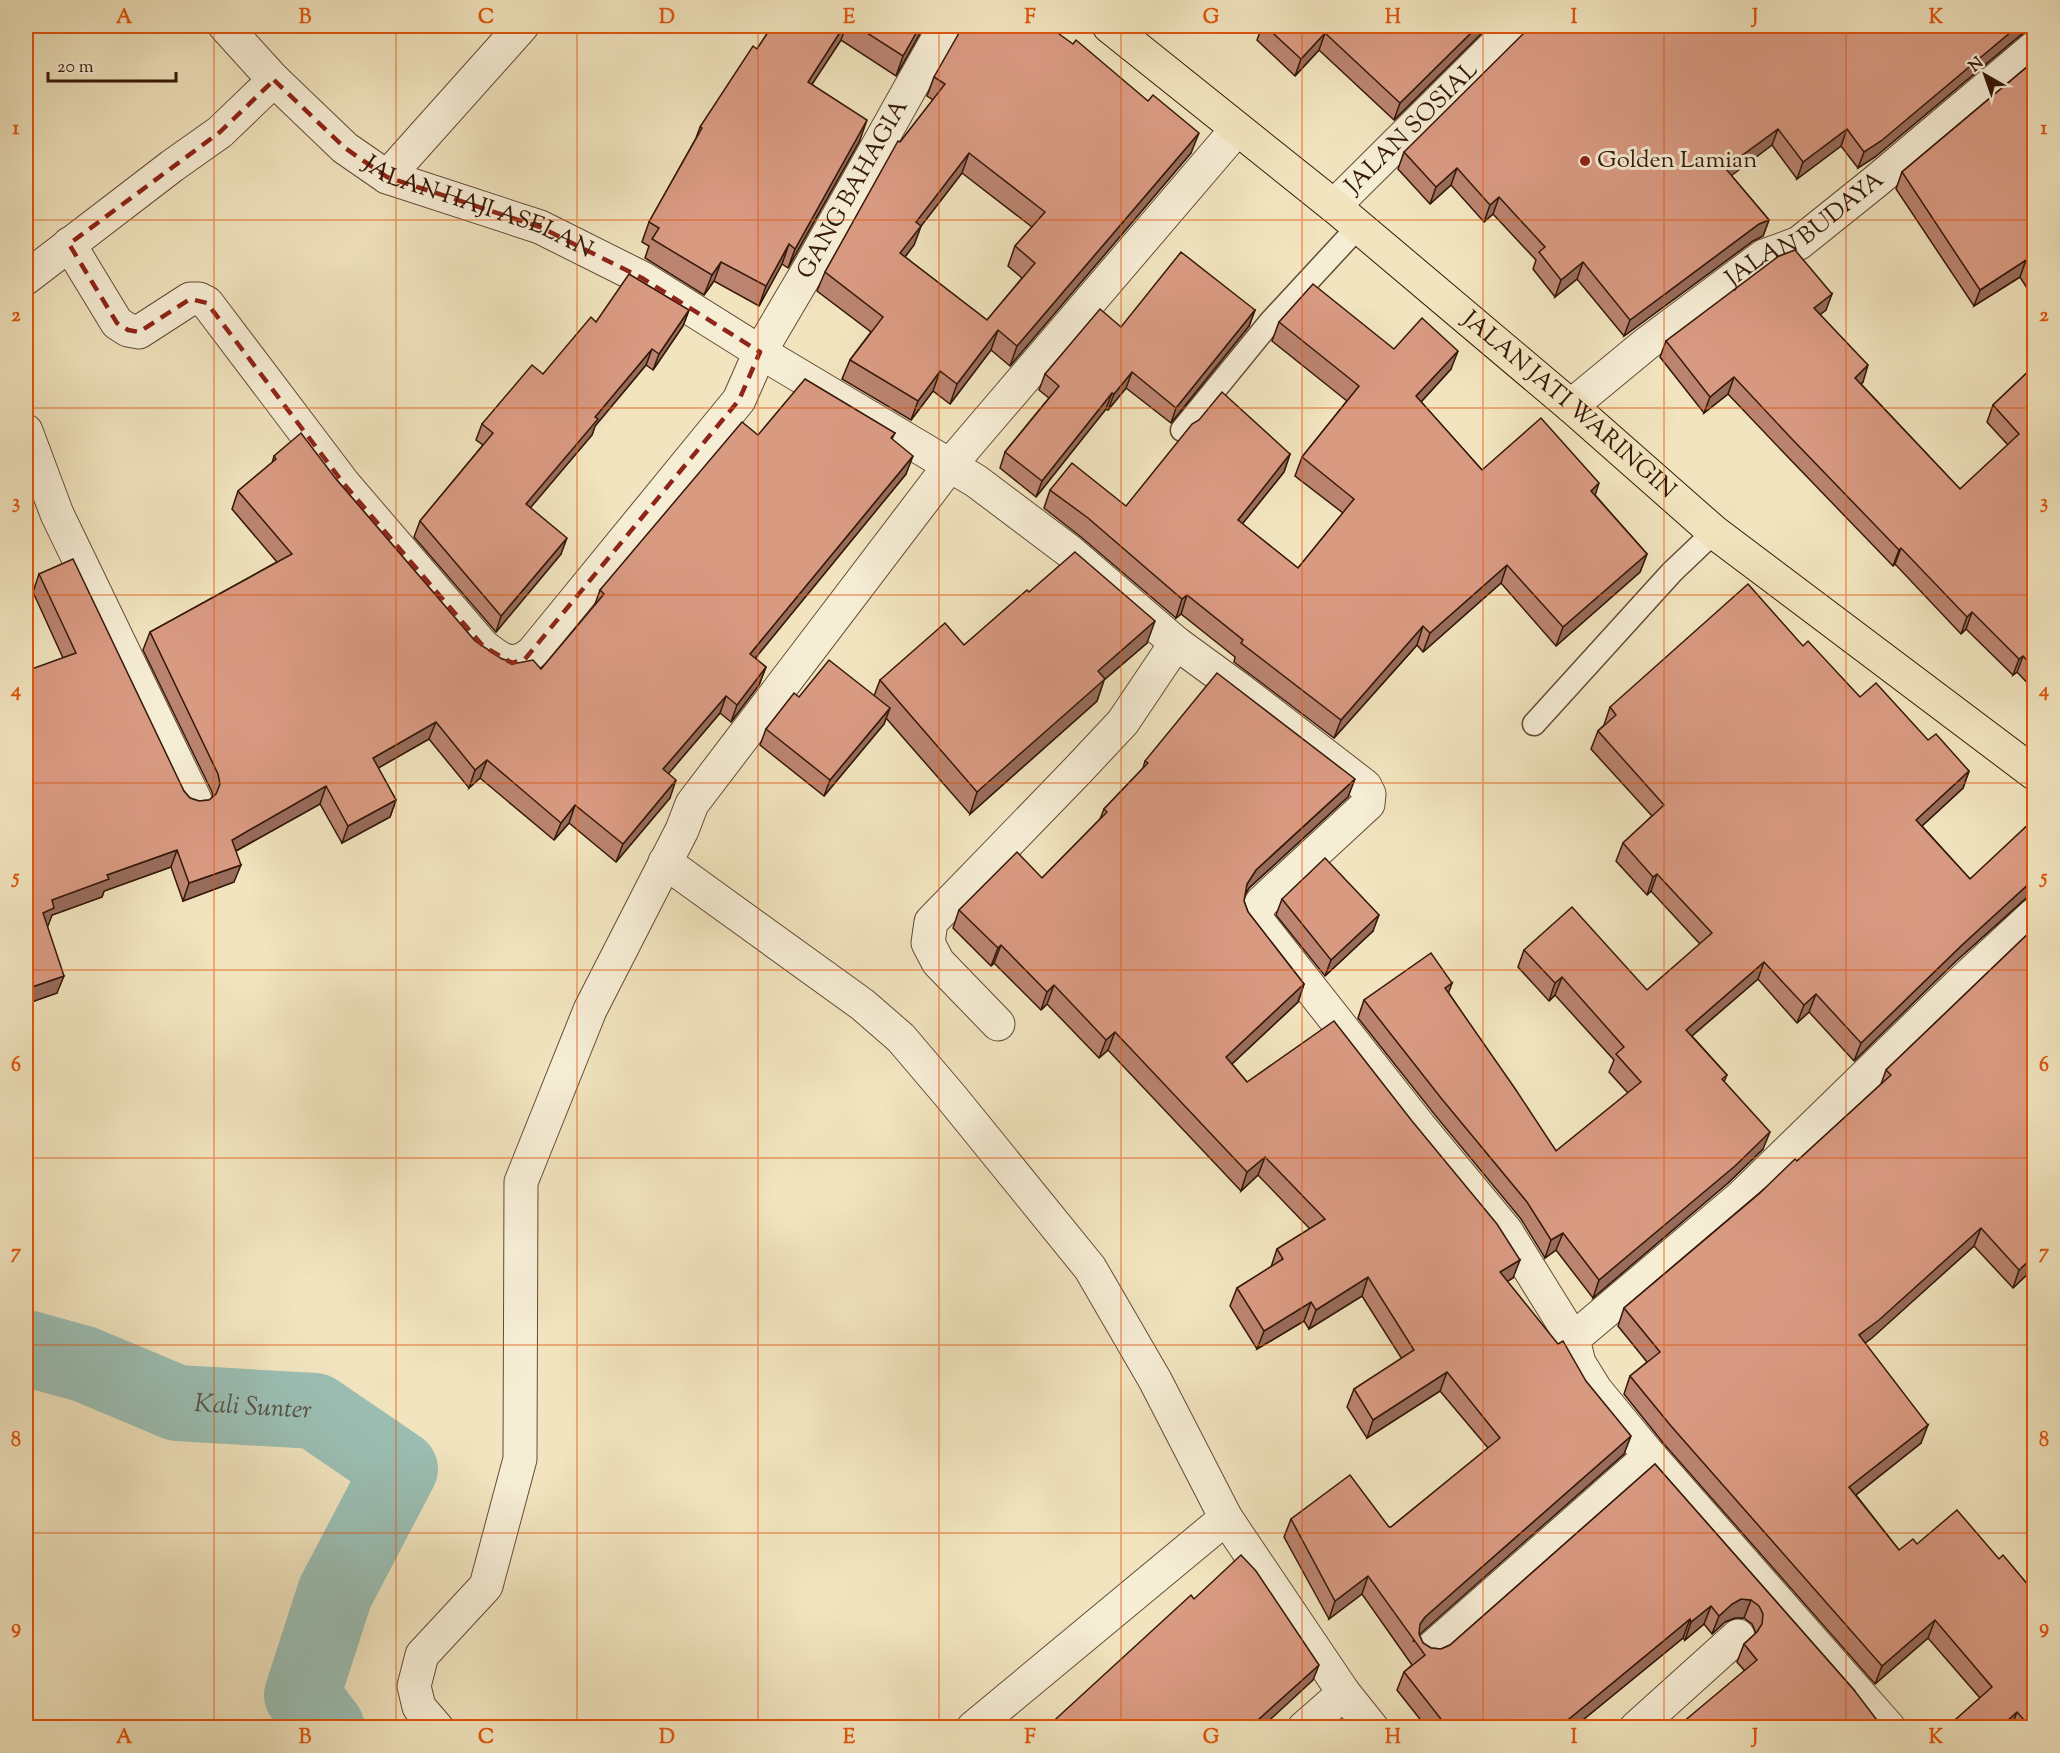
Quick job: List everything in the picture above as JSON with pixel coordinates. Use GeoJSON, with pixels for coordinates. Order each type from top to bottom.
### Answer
{"type":"FeatureCollection","features":[{"type":"Feature","properties":{"kind":"main road","name":"JALAN JATI WARINGIN"},"geometry":{"type":"LineString","coordinates":[[1109,26],[1346,216],[1571,406],[1714,532],[2034,772]]}},
{"type":"Feature","properties":{"kind":"street","name":"JALAN HAJI ASELAN"},"geometry":{"type":"LineString","coordinates":[[225,26],[274,80],[345,148],[387,177],[540,227],[642,278],[760,352],[976,481],[1070,551],[1176,643],[1346,770],[1367,790],[1368,804],[1262,902],[1256,912],[1256,919],[1420,1127],[1506,1231],[1574,1339]]}},
{"type":"Feature","properties":{"kind":"street"},"geometry":{"type":"LineString","coordinates":[[387,177],[522,26]]}},
{"type":"Feature","properties":{"kind":"street","name":"GANG BAHAGIA"},"geometry":{"type":"LineString","coordinates":[[69,244],[117,323],[128,330],[139,332],[190,299],[199,299],[207,303],[344,484],[483,646],[498,658],[512,663],[525,659],[533,652],[739,400],[760,352],[945,26]]}},
{"type":"Feature","properties":{"kind":"street","name":"JALAN SOSIAL"},"geometry":{"type":"LineString","coordinates":[[1346,216],[1515,26]]}},
{"type":"Feature","properties":{"kind":"street","name":"JALAN BUDAYA"},"geometry":{"type":"LineString","coordinates":[[1571,406],[1646,344],[1764,256],[1799,243],[1902,160],[2034,48]]}},
{"type":"Feature","properties":{"kind":"street"},"geometry":{"type":"LineString","coordinates":[[26,278],[220,132],[274,80]]}},
{"type":"Feature","properties":{"kind":"street"},"geometry":{"type":"LineString","coordinates":[[437,1728],[419,1707],[414,1686],[422,1655],[486,1586],[520,1459],[521,1182],[590,1010],[682,830],[692,804],[950,465],[1237,129]]}},
{"type":"Feature","properties":{"kind":"street"},"geometry":{"type":"LineString","coordinates":[[26,431],[57,514],[195,800]]}},
{"type":"Feature","properties":{"kind":"street"},"geometry":{"type":"LineString","coordinates":[[998,1024],[938,962],[928,943],[931,922],[1123,722],[1176,643]]}},
{"type":"Feature","properties":{"kind":"street"},"geometry":{"type":"LineString","coordinates":[[664,862],[863,1005],[908,1046],[1090,1268],[1155,1380],[1226,1518],[1344,1693],[1372,1728]]}},
{"type":"Feature","properties":{"kind":"street"},"geometry":{"type":"LineString","coordinates":[[1889,1728],[1594,1389],[1579,1363],[1574,1339],[1741,1197],[1968,976],[2034,915]]}},
{"type":"Feature","properties":{"kind":"street"},"geometry":{"type":"LineString","coordinates":[[1431,1648],[1650,1456]]}},
{"type":"Feature","properties":{"kind":"street"},"geometry":{"type":"LineString","coordinates":[[973,1728],[1226,1518]]}},
{"type":"Feature","properties":{"kind":"street"},"geometry":{"type":"LineString","coordinates":[[1636,1728],[1738,1636]]}},
{"type":"Feature","properties":{"kind":"street"},"geometry":{"type":"LineString","coordinates":[[1304,1728],[1344,1693]]}},
{"type":"Feature","properties":{"kind":"lane"},"geometry":{"type":"LineString","coordinates":[[1182,430],[1271,321],[1346,216]]}},
{"type":"Feature","properties":{"kind":"lane"},"geometry":{"type":"LineString","coordinates":[[1534,724],[1672,572],[1714,532]]}},
{"type":"Feature","properties":{"kind":"highlighted area"},"geometry":{"type":"Polygon","coordinates":[[[274,80],[345,148],[387,177],[540,227],[642,278],[760,352],[739,400],[525,659],[512,663],[483,646],[344,484],[207,303],[190,299],[139,332],[128,330],[117,323],[69,244],[220,132],[274,80]]]}},
{"type":"Feature","properties":{"kind":"building"},"geometry":{"type":"Polygon","coordinates":[[[772,26],[844,26],[808,82],[867,120],[795,249],[789,244],[766,286],[721,262],[712,275],[652,239],[659,228],[649,222],[702,128],[700,127],[753,46],[757,49],[772,26]]]}},
{"type":"Feature","properties":{"kind":"building"},"geometry":{"type":"Polygon","coordinates":[[[856,26],[920,26],[903,56],[856,26]]]}},
{"type":"Feature","properties":{"kind":"building"},"geometry":{"type":"Polygon","coordinates":[[[963,26],[1048,26],[1073,44],[1076,40],[1148,101],[1153,95],[1199,133],[1017,346],[998,330],[957,384],[940,371],[918,401],[850,360],[883,317],[825,272],[898,141],[900,142],[945,84],[934,77],[963,26]],[[969,153],[916,222],[921,226],[900,253],[987,320],[1035,263],[1015,246],[1045,212],[969,153]]]}},
{"type":"Feature","properties":{"kind":"building"},"geometry":{"type":"Polygon","coordinates":[[[1265,26],[1478,26],[1400,103],[1325,33],[1301,59],[1265,26]]]}},
{"type":"Feature","properties":{"kind":"building"},"geometry":{"type":"Polygon","coordinates":[[[1531,26],[2018,26],[1881,141],[1864,152],[1847,129],[1803,162],[1778,129],[1725,168],[1769,220],[1759,224],[1630,320],[1583,262],[1561,280],[1539,252],[1545,247],[1499,197],[1490,205],[1457,168],[1436,187],[1404,152],[1531,26]]]}},
{"type":"Feature","properties":{"kind":"building"},"geometry":{"type":"Polygon","coordinates":[[[2034,61],[2034,273],[2026,260],[1980,290],[1902,172],[2034,61]]]}},
{"type":"Feature","properties":{"kind":"building"},"geometry":{"type":"Polygon","coordinates":[[[1795,250],[1832,294],[1814,308],[1868,365],[1855,378],[1960,489],[2019,434],[1993,405],[2034,366],[2034,668],[2023,656],[2019,659],[1972,612],[1967,617],[1901,548],[1899,550],[1734,377],[1710,397],[1666,341],[1779,256],[1795,250]]]}},
{"type":"Feature","properties":{"kind":"building"},"geometry":{"type":"Polygon","coordinates":[[[1181,252],[1255,310],[1176,408],[1132,372],[1114,394],[1112,393],[1042,481],[1005,452],[1059,386],[1045,374],[1100,309],[1121,327],[1181,252]]]}},
{"type":"Feature","properties":{"kind":"building"},"geometry":{"type":"Polygon","coordinates":[[[629,274],[689,310],[659,354],[652,349],[595,417],[598,419],[526,504],[567,538],[501,616],[420,521],[493,433],[482,424],[532,365],[543,374],[591,317],[596,322],[629,274]]]}},
{"type":"Feature","properties":{"kind":"building"},"geometry":{"type":"Polygon","coordinates":[[[1313,284],[1394,349],[1422,318],[1458,351],[1416,396],[1482,470],[1541,418],[1599,483],[1591,491],[1647,554],[1563,627],[1507,565],[1430,633],[1423,626],[1341,720],[1241,643],[1243,640],[1187,595],[1182,599],[1088,518],[1050,490],[1072,463],[1126,506],[1192,424],[1199,420],[1222,392],[1290,454],[1238,520],[1298,568],[1354,499],[1302,457],[1359,386],[1279,322],[1313,284]]]}},
{"type":"Feature","properties":{"kind":"building"},"geometry":{"type":"Polygon","coordinates":[[[805,379],[895,433],[891,438],[913,456],[750,654],[766,667],[737,705],[726,696],[663,769],[676,780],[623,844],[575,805],[561,823],[487,760],[475,770],[436,722],[373,758],[396,800],[348,826],[326,786],[232,840],[241,865],[189,883],[177,850],[107,875],[109,879],[52,900],[54,908],[43,913],[64,976],[26,989],[26,671],[76,653],[39,574],[73,559],[184,791],[190,798],[199,801],[209,800],[216,794],[220,784],[218,774],[150,632],[292,554],[238,491],[276,459],[274,456],[301,433],[336,479],[475,641],[502,659],[518,663],[533,660],[541,669],[604,594],[600,590],[742,422],[758,435],[805,379]]]}},
{"type":"Feature","properties":{"kind":"building"},"geometry":{"type":"Polygon","coordinates":[[[1075,552],[1155,621],[1098,671],[1105,679],[977,792],[880,680],[945,623],[964,645],[1075,552]]]}},
{"type":"Feature","properties":{"kind":"building"},"geometry":{"type":"Polygon","coordinates":[[[1748,584],[1803,646],[1808,641],[1860,697],[1876,683],[1928,740],[1936,734],[1969,771],[1916,820],[1970,879],[2032,821],[2034,824],[2034,879],[1861,1043],[1816,994],[1804,1005],[1764,962],[1686,1030],[1727,1075],[1722,1079],[1770,1132],[1735,1166],[1599,1280],[1563,1233],[1551,1240],[1527,1202],[1364,1000],[1431,953],[1452,983],[1445,988],[1556,1151],[1641,1082],[1616,1054],[1624,1047],[1562,977],[1555,983],[1524,950],[1572,907],[1647,990],[1712,933],[1657,874],[1653,877],[1623,843],[1664,805],[1598,731],[1616,715],[1610,707],[1748,584]]]}},
{"type":"Feature","properties":{"kind":"building"},"geometry":{"type":"Polygon","coordinates":[[[829,660],[890,708],[830,780],[766,729],[794,693],[799,697],[829,660]]]}},
{"type":"Feature","properties":{"kind":"building"},"geometry":{"type":"Polygon","coordinates":[[[1217,673],[1355,779],[1256,870],[1247,884],[1244,901],[1248,912],[1304,984],[1226,1057],[1247,1082],[1334,1021],[1497,1224],[1520,1260],[1500,1272],[1558,1344],[1563,1341],[1586,1381],[1631,1436],[1425,1617],[1420,1624],[1419,1634],[1423,1643],[1431,1648],[1441,1649],[1450,1645],[1655,1464],[1854,1690],[1883,1728],[1676,1728],[1757,1660],[1744,1644],[1757,1632],[1762,1624],[1763,1614],[1759,1606],[1751,1600],[1741,1599],[1719,1616],[1711,1606],[1691,1622],[1690,1619],[1558,1728],[1448,1728],[1404,1672],[1425,1655],[1368,1576],[1335,1601],[1291,1519],[1350,1475],[1391,1527],[1500,1438],[1447,1372],[1373,1420],[1354,1389],[1414,1350],[1368,1277],[1316,1310],[1311,1302],[1264,1331],[1237,1288],[1283,1259],[1277,1249],[1325,1219],[1265,1157],[1247,1172],[1115,1032],[1106,1040],[1054,985],[1047,992],[1001,945],[998,948],[959,910],[1017,852],[1042,878],[1107,812],[1104,809],[1148,763],[1145,761],[1217,673]]]}},
{"type":"Feature","properties":{"kind":"building"},"geometry":{"type":"Polygon","coordinates":[[[1325,858],[1379,915],[1331,960],[1282,899],[1325,858]]]}},
{"type":"Feature","properties":{"kind":"building"},"geometry":{"type":"Polygon","coordinates":[[[2034,928],[2034,1256],[2019,1270],[1981,1228],[1879,1320],[1859,1335],[1928,1425],[1849,1487],[1899,1550],[1913,1539],[1917,1544],[1957,1510],[1999,1559],[2003,1555],[2034,1592],[2034,1728],[2031,1728],[2017,1712],[1999,1728],[1946,1728],[1992,1687],[1935,1620],[1882,1666],[1671,1426],[1630,1376],[1660,1352],[1624,1308],[1760,1193],[1795,1159],[1797,1161],[1891,1075],[1886,1070],[2034,928]]]}},
{"type":"Feature","properties":{"kind":"building"},"geometry":{"type":"Polygon","coordinates":[[[1241,1555],[1256,1571],[1319,1665],[1249,1728],[1046,1728],[1191,1595],[1194,1599],[1241,1555]]]}},
{"type":"Feature","properties":{"kind":"waterway","name":"Kali Sunter"},"geometry":{"type":"LineString","coordinates":[[26,1348],[84,1364],[177,1403],[315,1411],[400,1469],[335,1593],[302,1695],[327,1728]]}},
{"type":"Feature","properties":{"kind":"place","name":"Golden Lamian"},"geometry":{"type":"Point","coordinates":[1585,161]}}]}
